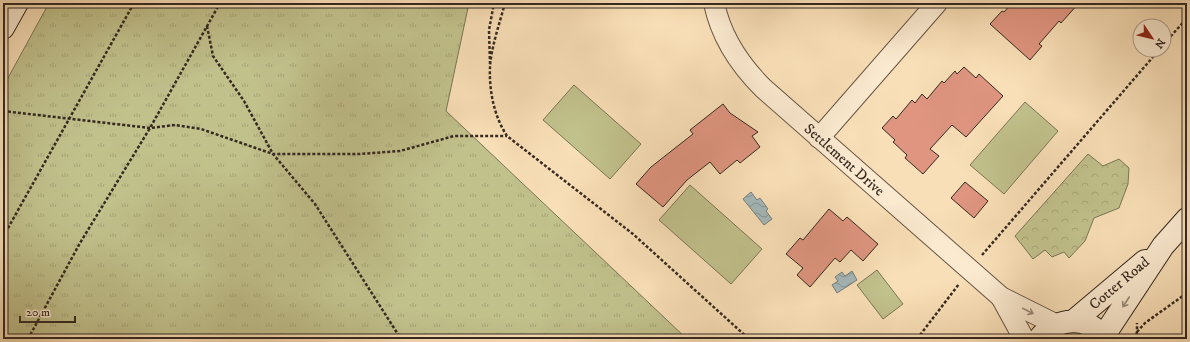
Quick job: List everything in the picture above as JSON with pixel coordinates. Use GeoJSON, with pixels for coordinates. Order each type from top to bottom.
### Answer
{"type":"FeatureCollection","features":[{"type":"Feature","properties":{"kind":"main road"},"geometry":{"type":"LineString","coordinates":[[3,28],[16,3]]}},
{"type":"Feature","properties":{"kind":"main road","name":"Cotter Road"},"geometry":{"type":"LineString","coordinates":[[1104,338],[1163,246],[1187,218]]}},
{"type":"Feature","properties":{"kind":"main road","name":"Cotter Road"},"geometry":{"type":"LineString","coordinates":[[1040,339],[1046,330],[1065,322],[1163,246]]}},
{"type":"Feature","properties":{"kind":"main road"},"geometry":{"type":"LineString","coordinates":[[1065,322],[1086,323],[1096,329],[1104,338]]}},
{"type":"Feature","properties":{"kind":"street","name":"Settlement Drive"},"geometry":{"type":"LineString","coordinates":[[714,3],[722,29],[731,47],[744,69],[762,88],[1001,297],[1065,322]]}},
{"type":"Feature","properties":{"kind":"street"},"geometry":{"type":"LineString","coordinates":[[819,138],[937,3]]}},
{"type":"Feature","properties":{"kind":"street","name":"Settlement Drive"},"geometry":{"type":"LineString","coordinates":[[1001,297],[1024,339]]}},
{"type":"Feature","properties":{"kind":"path"},"geometry":{"type":"LineString","coordinates":[[3,237],[134,3]]}},
{"type":"Feature","properties":{"kind":"path"},"geometry":{"type":"LineString","coordinates":[[28,339],[80,243],[150,128],[220,3]]}},
{"type":"Feature","properties":{"kind":"path"},"geometry":{"type":"LineString","coordinates":[[494,3],[489,30],[490,67],[495,111],[507,136],[633,234],[749,339]]}},
{"type":"Feature","properties":{"kind":"path"},"geometry":{"type":"LineString","coordinates":[[490,67],[504,3]]}},
{"type":"Feature","properties":{"kind":"path"},"geometry":{"type":"LineString","coordinates":[[1172,35],[1187,18]]}},
{"type":"Feature","properties":{"kind":"path"},"geometry":{"type":"LineString","coordinates":[[206,26],[213,56],[244,101],[273,154],[315,204],[401,339]]}},
{"type":"Feature","properties":{"kind":"path"},"geometry":{"type":"LineString","coordinates":[[917,339],[969,269],[1151,58]]}},
{"type":"Feature","properties":{"kind":"path"},"geometry":{"type":"LineString","coordinates":[[3,111],[150,128],[175,125],[201,129],[273,154],[360,154],[400,152],[454,136],[507,136]]}},
{"type":"Feature","properties":{"kind":"path"},"geometry":{"type":"LineString","coordinates":[[1134,339],[1137,332],[1145,323],[1187,293]]}},
{"type":"Feature","properties":{"kind":"green space"},"geometry":{"type":"Polygon","coordinates":[[[49,3],[469,3],[446,111],[687,339],[3,339],[3,87],[49,3]]]}},
{"type":"Feature","properties":{"kind":"green space"},"geometry":{"type":"Polygon","coordinates":[[[574,85],[641,144],[610,179],[543,120],[574,85]]]}},
{"type":"Feature","properties":{"kind":"green space"},"geometry":{"type":"Polygon","coordinates":[[[1025,102],[1058,131],[1004,194],[970,165],[1025,102]]]}},
{"type":"Feature","properties":{"kind":"green space"},"geometry":{"type":"Polygon","coordinates":[[[1088,154],[1103,166],[1119,159],[1129,168],[1128,184],[1119,208],[1094,218],[1085,241],[1069,258],[1064,252],[1052,257],[1045,250],[1033,259],[1015,236],[1088,154]]]}},
{"type":"Feature","properties":{"kind":"green space"},"geometry":{"type":"Polygon","coordinates":[[[690,185],[762,249],[731,284],[659,220],[690,185]]]}},
{"type":"Feature","properties":{"kind":"green space"},"geometry":{"type":"Polygon","coordinates":[[[877,270],[903,304],[883,319],[857,285],[877,270]]]}},
{"type":"Feature","properties":{"kind":"water"},"geometry":{"type":"Polygon","coordinates":[[[751,192],[757,200],[760,198],[768,209],[766,211],[772,219],[764,225],[743,199],[751,192]]]}},
{"type":"Feature","properties":{"kind":"water"},"geometry":{"type":"Polygon","coordinates":[[[852,271],[857,280],[837,293],[832,285],[838,281],[835,277],[842,272],[845,276],[852,271]]]}},
{"type":"Feature","properties":{"kind":"building"},"geometry":{"type":"Polygon","coordinates":[[[1012,3],[1079,3],[1061,23],[1059,21],[1039,44],[1042,46],[1030,60],[990,24],[1012,3]]]}},
{"type":"Feature","properties":{"kind":"building"},"geometry":{"type":"Polygon","coordinates":[[[964,67],[976,78],[979,74],[1003,96],[966,137],[952,125],[930,149],[939,156],[923,174],[905,158],[907,155],[893,142],[895,140],[882,128],[893,116],[896,119],[912,100],[915,103],[922,94],[927,99],[942,81],[944,83],[955,71],[957,74],[964,67]]]}},
{"type":"Feature","properties":{"kind":"building"},"geometry":{"type":"Polygon","coordinates":[[[723,104],[730,113],[758,132],[752,136],[760,147],[740,163],[737,160],[720,174],[710,162],[687,180],[663,207],[636,184],[651,167],[693,134],[690,130],[723,104]]]}},
{"type":"Feature","properties":{"kind":"building"},"geometry":{"type":"Polygon","coordinates":[[[965,182],[988,201],[974,218],[951,198],[965,182]]]}},
{"type":"Feature","properties":{"kind":"building"},"geometry":{"type":"Polygon","coordinates":[[[829,209],[843,221],[847,217],[878,244],[863,261],[851,250],[840,262],[835,258],[810,287],[797,275],[803,268],[786,254],[800,238],[803,240],[829,209]]]}}]}
